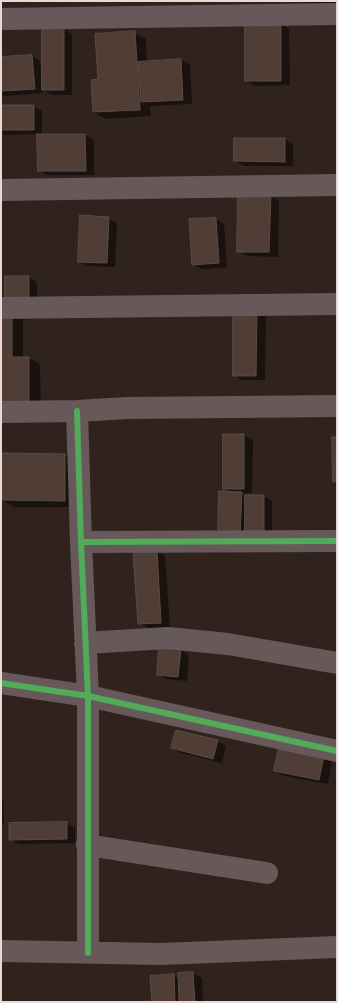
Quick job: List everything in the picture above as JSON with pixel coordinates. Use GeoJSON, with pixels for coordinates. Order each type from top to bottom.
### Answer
{"type":"FeatureCollection","features":[{"type":"Feature","properties":{"kind":"street"},"geometry":{"type":"LineString","coordinates":[[1,19],[337,14]]}},
{"type":"Feature","properties":{"kind":"street"},"geometry":{"type":"LineString","coordinates":[[1,190],[337,185]]}},
{"type":"Feature","properties":{"kind":"street"},"geometry":{"type":"LineString","coordinates":[[1,308],[337,304]]}},
{"type":"Feature","properties":{"kind":"street"},"geometry":{"type":"LineString","coordinates":[[1,412],[77,411],[128,408],[337,406]]}},
{"type":"Feature","properties":{"kind":"street"},"geometry":{"type":"LineString","coordinates":[[77,411],[88,696],[88,953]]}},
{"type":"Feature","properties":{"kind":"street"},"geometry":{"type":"LineString","coordinates":[[81,542],[337,541]]}},
{"type":"Feature","properties":{"kind":"street"},"geometry":{"type":"LineString","coordinates":[[85,643],[168,638],[228,644],[337,663]]}},
{"type":"Feature","properties":{"kind":"street"},"geometry":{"type":"LineString","coordinates":[[1,683],[88,696],[337,751]]}},
{"type":"Feature","properties":{"kind":"street"},"geometry":{"type":"LineString","coordinates":[[87,845],[267,873]]}},
{"type":"Feature","properties":{"kind":"street"},"geometry":{"type":"LineString","coordinates":[[1,951],[161,954],[337,947]]}},
{"type":"Feature","properties":{"kind":"building"},"geometry":{"type":"Polygon","coordinates":[[[245,23],[281,23],[281,81],[245,81],[245,23]]]}},
{"type":"Feature","properties":{"kind":"building"},"geometry":{"type":"Polygon","coordinates":[[[42,28],[64,28],[64,90],[42,90],[42,28]]]}},
{"type":"Feature","properties":{"kind":"building"},"geometry":{"type":"Polygon","coordinates":[[[135,31],[140,110],[93,112],[91,80],[98,79],[95,34],[135,31]]]}},
{"type":"Feature","properties":{"kind":"building"},"geometry":{"type":"Polygon","coordinates":[[[32,55],[35,89],[1,91],[1,57],[32,55]]]}},
{"type":"Feature","properties":{"kind":"building"},"geometry":{"type":"Polygon","coordinates":[[[181,59],[183,100],[141,102],[138,62],[181,59]]]}},
{"type":"Feature","properties":{"kind":"building"},"geometry":{"type":"Polygon","coordinates":[[[1,105],[34,105],[34,130],[1,130],[1,105]]]}},
{"type":"Feature","properties":{"kind":"building"},"geometry":{"type":"Polygon","coordinates":[[[37,134],[85,134],[86,171],[38,171],[37,134]]]}},
{"type":"Feature","properties":{"kind":"building"},"geometry":{"type":"Polygon","coordinates":[[[234,138],[285,138],[285,162],[234,161],[234,138]]]}},
{"type":"Feature","properties":{"kind":"building"},"geometry":{"type":"Polygon","coordinates":[[[238,194],[271,195],[269,252],[237,252],[238,194]]]}},
{"type":"Feature","properties":{"kind":"building"},"geometry":{"type":"Polygon","coordinates":[[[80,215],[109,217],[107,263],[78,262],[80,215]]]}},
{"type":"Feature","properties":{"kind":"building"},"geometry":{"type":"Polygon","coordinates":[[[216,218],[219,263],[192,265],[189,219],[216,218]]]}},
{"type":"Feature","properties":{"kind":"building"},"geometry":{"type":"Polygon","coordinates":[[[5,276],[29,276],[29,304],[5,304],[5,276]]]}},
{"type":"Feature","properties":{"kind":"building"},"geometry":{"type":"Polygon","coordinates":[[[233,307],[257,307],[256,376],[233,376],[233,307]]]}},
{"type":"Feature","properties":{"kind":"building"},"geometry":{"type":"Polygon","coordinates":[[[1,311],[12,311],[12,357],[29,357],[29,403],[1,403],[1,311]]]}},
{"type":"Feature","properties":{"kind":"building"},"geometry":{"type":"Polygon","coordinates":[[[223,434],[244,434],[244,489],[223,489],[223,434]]]}},
{"type":"Feature","properties":{"kind":"building"},"geometry":{"type":"Polygon","coordinates":[[[332,437],[337,437],[337,481],[333,482],[332,437]]]}},
{"type":"Feature","properties":{"kind":"building"},"geometry":{"type":"Polygon","coordinates":[[[1,453],[65,454],[65,501],[1,500],[1,453]]]}},
{"type":"Feature","properties":{"kind":"building"},"geometry":{"type":"Polygon","coordinates":[[[219,491],[242,492],[240,534],[218,533],[219,491]]]}},
{"type":"Feature","properties":{"kind":"building"},"geometry":{"type":"Polygon","coordinates":[[[245,495],[264,495],[264,537],[245,537],[245,495]]]}},
{"type":"Feature","properties":{"kind":"building"},"geometry":{"type":"Polygon","coordinates":[[[157,550],[161,623],[138,624],[133,552],[157,550]]]}},
{"type":"Feature","properties":{"kind":"building"},"geometry":{"type":"Polygon","coordinates":[[[159,647],[181,649],[178,677],[157,675],[159,647]]]}},
{"type":"Feature","properties":{"kind":"building"},"geometry":{"type":"Polygon","coordinates":[[[176,730],[218,740],[213,759],[171,748],[176,730]]]}},
{"type":"Feature","properties":{"kind":"building"},"geometry":{"type":"Polygon","coordinates":[[[279,746],[324,755],[319,780],[274,771],[279,746]]]}},
{"type":"Feature","properties":{"kind":"building"},"geometry":{"type":"Polygon","coordinates":[[[67,822],[67,839],[9,840],[9,823],[67,822]]]}},
{"type":"Feature","properties":{"kind":"building"},"geometry":{"type":"Polygon","coordinates":[[[193,972],[195,1002],[179,1002],[178,973],[193,972]]]}},
{"type":"Feature","properties":{"kind":"building"},"geometry":{"type":"Polygon","coordinates":[[[174,974],[175,1002],[152,1002],[150,976],[174,974]]]}},
{"type":"Feature","properties":{"kind":"cycle path"},"geometry":{"type":"LineString","coordinates":[[77,411],[81,542],[337,541]]}},
{"type":"Feature","properties":{"kind":"cycle path"},"geometry":{"type":"LineString","coordinates":[[81,542],[88,696],[88,953]]}},
{"type":"Feature","properties":{"kind":"cycle path"},"geometry":{"type":"LineString","coordinates":[[1,683],[88,696],[337,751]]}}]}
